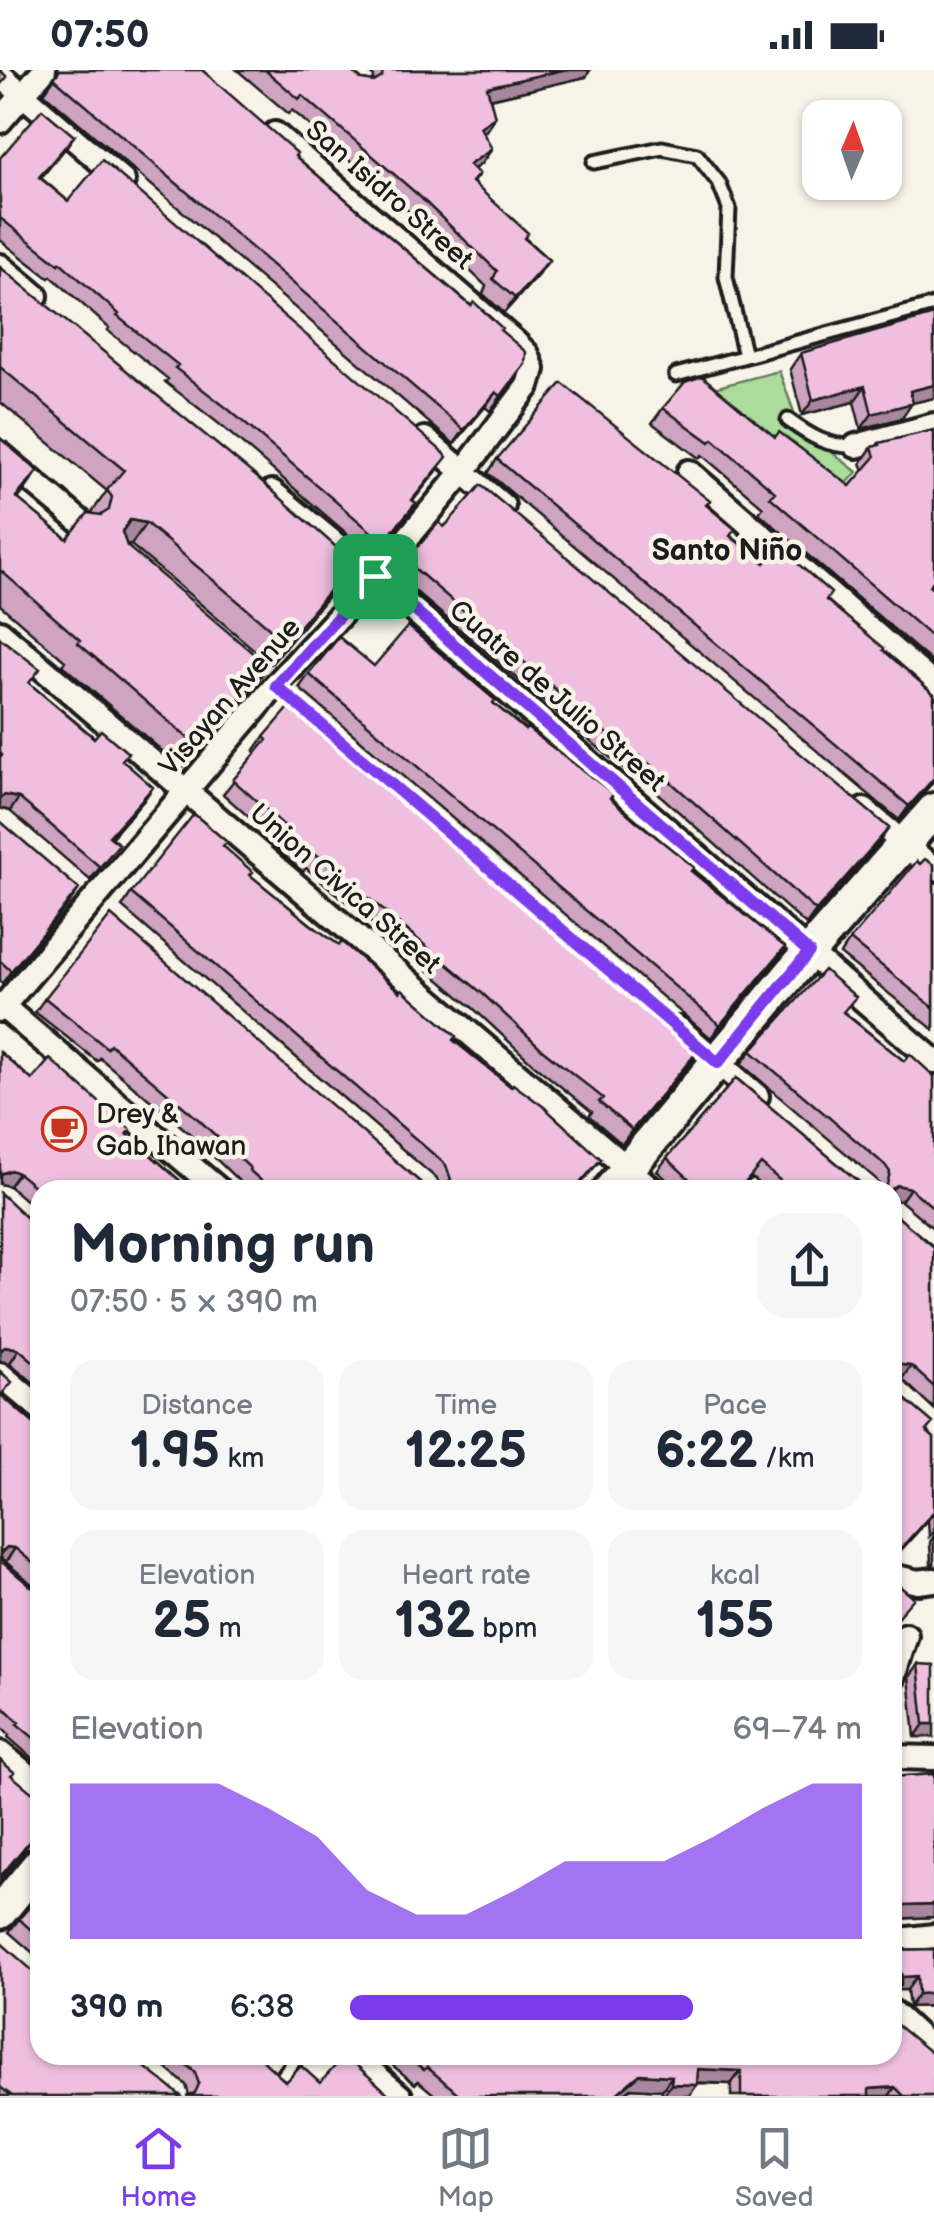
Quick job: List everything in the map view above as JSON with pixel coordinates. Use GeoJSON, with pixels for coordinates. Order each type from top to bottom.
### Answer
{"type":"FeatureCollection","features":[{"type":"Feature","properties":{"kind":"street"},"geometry":{"type":"LineString","coordinates":[[0,121],[44,70]]}},
{"type":"Feature","properties":{"kind":"street"},"geometry":{"type":"LineString","coordinates":[[0,75],[144,199]]}},
{"type":"Feature","properties":{"kind":"street","name":"San Isidro Street"},"geometry":{"type":"LineString","coordinates":[[260,122],[515,342],[527,354],[533,369]]}},
{"type":"Feature","properties":{"kind":"street"},"geometry":{"type":"LineString","coordinates":[[0,266],[60,316]]}},
{"type":"Feature","properties":{"kind":"street","name":"Visayan Avenue"},"geometry":{"type":"LineString","coordinates":[[1,1007],[463,472],[528,386],[533,369]]}},
{"type":"Feature","properties":{"kind":"street"},"geometry":{"type":"LineString","coordinates":[[402,420],[524,523]]}},
{"type":"Feature","properties":{"kind":"street"},"geometry":{"type":"LineString","coordinates":[[856,446],[934,425]]}},
{"type":"Feature","properties":{"kind":"street"},"geometry":{"type":"LineString","coordinates":[[0,454],[82,524]]}},
{"type":"Feature","properties":{"kind":"street"},"geometry":{"type":"LineString","coordinates":[[688,472],[934,685]]}},
{"type":"Feature","properties":{"kind":"street","name":"Cuatre de Julio Street"},"geometry":{"type":"LineString","coordinates":[[255,477],[375,576],[934,1061]]}},
{"type":"Feature","properties":{"kind":"street","name":"Union Civica Street"},"geometry":{"type":"LineString","coordinates":[[0,632],[186,791],[619,1179]]}},
{"type":"Feature","properties":{"kind":"street"},"geometry":{"type":"LineString","coordinates":[[844,792],[934,869]]}},
{"type":"Feature","properties":{"kind":"street"},"geometry":{"type":"LineString","coordinates":[[619,1179],[934,810]]}},
{"type":"Feature","properties":{"kind":"street"},"geometry":{"type":"LineString","coordinates":[[1,1007],[207,1180]]}},
{"type":"Feature","properties":{"kind":"street"},"geometry":{"type":"LineString","coordinates":[[659,1012],[778,1114]]}},
{"type":"Feature","properties":{"kind":"street"},"geometry":{"type":"LineString","coordinates":[[0,1374],[30,1400]]}},
{"type":"Feature","properties":{"kind":"street"},"geometry":{"type":"LineString","coordinates":[[902,1648],[906,1635]]}},
{"type":"Feature","properties":{"kind":"street"},"geometry":{"type":"LineString","coordinates":[[0,1753],[30,1778]]}},
{"type":"Feature","properties":{"kind":"street"},"geometry":{"type":"LineString","coordinates":[[902,1757],[934,1758]]}},
{"type":"Feature","properties":{"kind":"street"},"geometry":{"type":"LineString","coordinates":[[0,1912],[30,1875]]}},
{"type":"Feature","properties":{"kind":"street"},"geometry":{"type":"LineString","coordinates":[[902,1940],[934,1936]]}},
{"type":"Feature","properties":{"kind":"street"},"geometry":{"type":"LineString","coordinates":[[902,2021],[934,2051]]}},
{"type":"Feature","properties":{"kind":"street"},"geometry":{"type":"LineString","coordinates":[[364,2065],[400,2096]]}},
{"type":"Feature","properties":{"kind":"lane"},"geometry":{"type":"LineString","coordinates":[[594,162],[662,148],[697,155],[719,182],[729,208],[726,277],[746,356]]}},
{"type":"Feature","properties":{"kind":"lane"},"geometry":{"type":"LineString","coordinates":[[676,375],[934,305]]}},
{"type":"Feature","properties":{"kind":"lane"},"geometry":{"type":"LineString","coordinates":[[788,420],[813,438],[835,447],[856,446]]}},
{"type":"Feature","properties":{"kind":"lane"},"geometry":{"type":"LineString","coordinates":[[283,2076],[291,2065]]}},
{"type":"Feature","properties":{"kind":"green space"},"geometry":{"type":"Polygon","coordinates":[[[779,371],[799,426],[857,472],[835,497],[702,391],[779,371]]]}},
{"type":"Feature","properties":{"kind":"building"},"geometry":{"type":"Polygon","coordinates":[[[60,70],[202,70],[297,153],[295,156],[471,306],[474,302],[526,352],[525,364],[501,396],[496,392],[464,430],[54,78],[60,70]]]}},
{"type":"Feature","properties":{"kind":"building"},"geometry":{"type":"Polygon","coordinates":[[[265,70],[350,70],[362,80],[374,82],[382,77],[383,70],[562,70],[487,87],[495,117],[480,127],[492,149],[469,165],[479,174],[472,182],[528,233],[524,238],[549,260],[515,298],[493,279],[497,271],[417,194],[302,95],[299,99],[265,70]]]}},
{"type":"Feature","properties":{"kind":"building"},"geometry":{"type":"Polygon","coordinates":[[[42,109],[74,136],[39,177],[68,201],[102,160],[444,453],[447,457],[412,500],[416,503],[383,542],[175,368],[178,365],[117,316],[60,262],[0,218],[0,158],[42,109]]]}},
{"type":"Feature","properties":{"kind":"building"},"geometry":{"type":"Polygon","coordinates":[[[0,267],[258,478],[353,562],[286,642],[146,523],[130,520],[122,532],[127,546],[268,666],[197,746],[0,570],[0,438],[38,471],[16,497],[67,539],[88,513],[101,515],[109,510],[112,497],[107,490],[124,470],[0,367],[0,267]]]}},
{"type":"Feature","properties":{"kind":"building"},"geometry":{"type":"Polygon","coordinates":[[[934,315],[934,385],[910,391],[913,403],[872,414],[865,386],[813,400],[801,353],[934,315]]]}},
{"type":"Feature","properties":{"kind":"building"},"geometry":{"type":"Polygon","coordinates":[[[702,376],[775,437],[779,432],[850,486],[875,457],[872,447],[934,430],[934,580],[929,586],[934,590],[934,639],[770,497],[775,492],[713,439],[710,442],[663,408],[685,382],[702,376]]]}},
{"type":"Feature","properties":{"kind":"building"},"geometry":{"type":"Polygon","coordinates":[[[562,383],[710,501],[706,505],[735,529],[730,536],[765,563],[779,547],[831,593],[826,600],[934,694],[934,778],[909,806],[497,459],[562,383]]]}},
{"type":"Feature","properties":{"kind":"building"},"geometry":{"type":"Polygon","coordinates":[[[481,485],[889,828],[816,911],[672,783],[640,756],[637,759],[406,561],[439,522],[444,527],[481,485]]]}},
{"type":"Feature","properties":{"kind":"building"},"geometry":{"type":"Polygon","coordinates":[[[408,626],[525,730],[614,794],[610,798],[694,867],[691,871],[785,947],[720,1025],[309,674],[339,637],[374,666],[408,626]]]}},
{"type":"Feature","properties":{"kind":"building"},"geometry":{"type":"Polygon","coordinates":[[[0,638],[40,669],[29,683],[94,738],[101,730],[128,753],[122,760],[153,787],[109,836],[119,844],[100,867],[19,798],[0,798],[0,638]]]}},
{"type":"Feature","properties":{"kind":"building"},"geometry":{"type":"Polygon","coordinates":[[[295,701],[701,1047],[632,1130],[599,1102],[603,1098],[543,1050],[483,994],[316,854],[313,857],[287,835],[290,831],[233,780],[295,701]]]}},
{"type":"Feature","properties":{"kind":"building"},"geometry":{"type":"Polygon","coordinates":[[[194,814],[227,842],[223,846],[253,872],[250,875],[310,924],[339,945],[342,942],[400,992],[402,989],[456,1036],[453,1040],[511,1087],[513,1084],[544,1107],[601,1159],[583,1180],[451,1180],[446,1165],[131,893],[194,814]]]}},
{"type":"Feature","properties":{"kind":"building"},"geometry":{"type":"Polygon","coordinates":[[[0,821],[79,889],[11,971],[0,961],[0,821]]]}},
{"type":"Feature","properties":{"kind":"building"},"geometry":{"type":"Polygon","coordinates":[[[925,859],[934,865],[934,1008],[850,940],[917,861],[920,864],[925,859]]]}},
{"type":"Feature","properties":{"kind":"building"},"geometry":{"type":"Polygon","coordinates":[[[111,915],[418,1180],[260,1180],[198,1119],[110,1044],[107,1048],[45,998],[111,915]]]}},
{"type":"Feature","properties":{"kind":"building"},"geometry":{"type":"Polygon","coordinates":[[[824,970],[856,997],[843,1012],[904,1061],[910,1054],[934,1076],[934,1208],[902,1186],[902,1180],[888,1180],[890,1172],[885,1165],[751,1051],[824,970]]]}},
{"type":"Feature","properties":{"kind":"building"},"geometry":{"type":"Polygon","coordinates":[[[0,1052],[32,1080],[50,1059],[131,1130],[127,1134],[179,1180],[30,1183],[11,1170],[0,1174],[0,1052]]]}},
{"type":"Feature","properties":{"kind":"building"},"geometry":{"type":"Polygon","coordinates":[[[736,1078],[857,1180],[779,1180],[761,1164],[747,1180],[690,1180],[667,1158],[736,1078]]]}},
{"type":"Feature","properties":{"kind":"building"},"geometry":{"type":"Polygon","coordinates":[[[0,1193],[30,1221],[30,1358],[19,1349],[5,1346],[0,1352],[0,1193]]]}},
{"type":"Feature","properties":{"kind":"building"},"geometry":{"type":"Polygon","coordinates":[[[902,1220],[934,1247],[934,1387],[911,1366],[902,1365],[902,1220]]]}},
{"type":"Feature","properties":{"kind":"building"},"geometry":{"type":"Polygon","coordinates":[[[0,1371],[12,1382],[1,1395],[30,1420],[30,1561],[15,1548],[7,1547],[0,1553],[0,1371]]]}},
{"type":"Feature","properties":{"kind":"building"},"geometry":{"type":"Polygon","coordinates":[[[902,1397],[933,1423],[926,1431],[934,1438],[934,1511],[902,1547],[902,1397]]]}},
{"type":"Feature","properties":{"kind":"building"},"geometry":{"type":"Polygon","coordinates":[[[0,1553],[3,1563],[30,1586],[30,1735],[0,1704],[0,1553]]]}},
{"type":"Feature","properties":{"kind":"building"},"geometry":{"type":"Polygon","coordinates":[[[902,1588],[914,1598],[902,1612],[902,1588]]]}},
{"type":"Feature","properties":{"kind":"building"},"geometry":{"type":"Polygon","coordinates":[[[918,1664],[934,1665],[934,1724],[924,1724],[918,1664]]]}},
{"type":"Feature","properties":{"kind":"building"},"geometry":{"type":"Polygon","coordinates":[[[0,1760],[30,1791],[30,1840],[0,1877],[0,1760]]]}},
{"type":"Feature","properties":{"kind":"building"},"geometry":{"type":"Polygon","coordinates":[[[934,1774],[934,1904],[902,1905],[902,1776],[934,1774]]]}},
{"type":"Feature","properties":{"kind":"building"},"geometry":{"type":"Polygon","coordinates":[[[30,1906],[30,1929],[19,1919],[30,1906]]]}},
{"type":"Feature","properties":{"kind":"building"},"geometry":{"type":"Polygon","coordinates":[[[0,1942],[30,1968],[30,2065],[142,2065],[181,2096],[12,2096],[0,2087],[0,1942]]]}},
{"type":"Feature","properties":{"kind":"building"},"geometry":{"type":"Polygon","coordinates":[[[934,1949],[934,1993],[918,1994],[917,1976],[902,1977],[902,1950],[934,1949]]]}},
{"type":"Feature","properties":{"kind":"building"},"geometry":{"type":"Polygon","coordinates":[[[902,2029],[934,2055],[934,2096],[904,2096],[895,2087],[869,2089],[869,2096],[741,2096],[741,2071],[698,2069],[697,2085],[671,2084],[672,2076],[640,2074],[614,2096],[461,2096],[427,2067],[424,2070],[418,2065],[902,2065],[902,2029]]]}},
{"type":"Feature","properties":{"kind":"building"},"geometry":{"type":"Polygon","coordinates":[[[187,2065],[268,2065],[286,2082],[301,2066],[320,2083],[336,2065],[356,2065],[391,2096],[186,2096],[195,2093],[199,2084],[195,2072],[187,2065]]]}},
{"type":"Feature","properties":{"kind":"place","name":"Drey & Gab Ihawan"},"geometry":{"type":"Point","coordinates":[64,1129]}},
{"type":"Feature","properties":{"kind":"district","name":"Santo Niño"},"geometry":{"type":"Point","coordinates":[727,550]}},
{"type":"Feature","properties":{"kind":"route"},"geometry":{"type":"LineString","coordinates":[[375,576],[809,952],[718,1063],[276,686],[375,576]]}}]}
